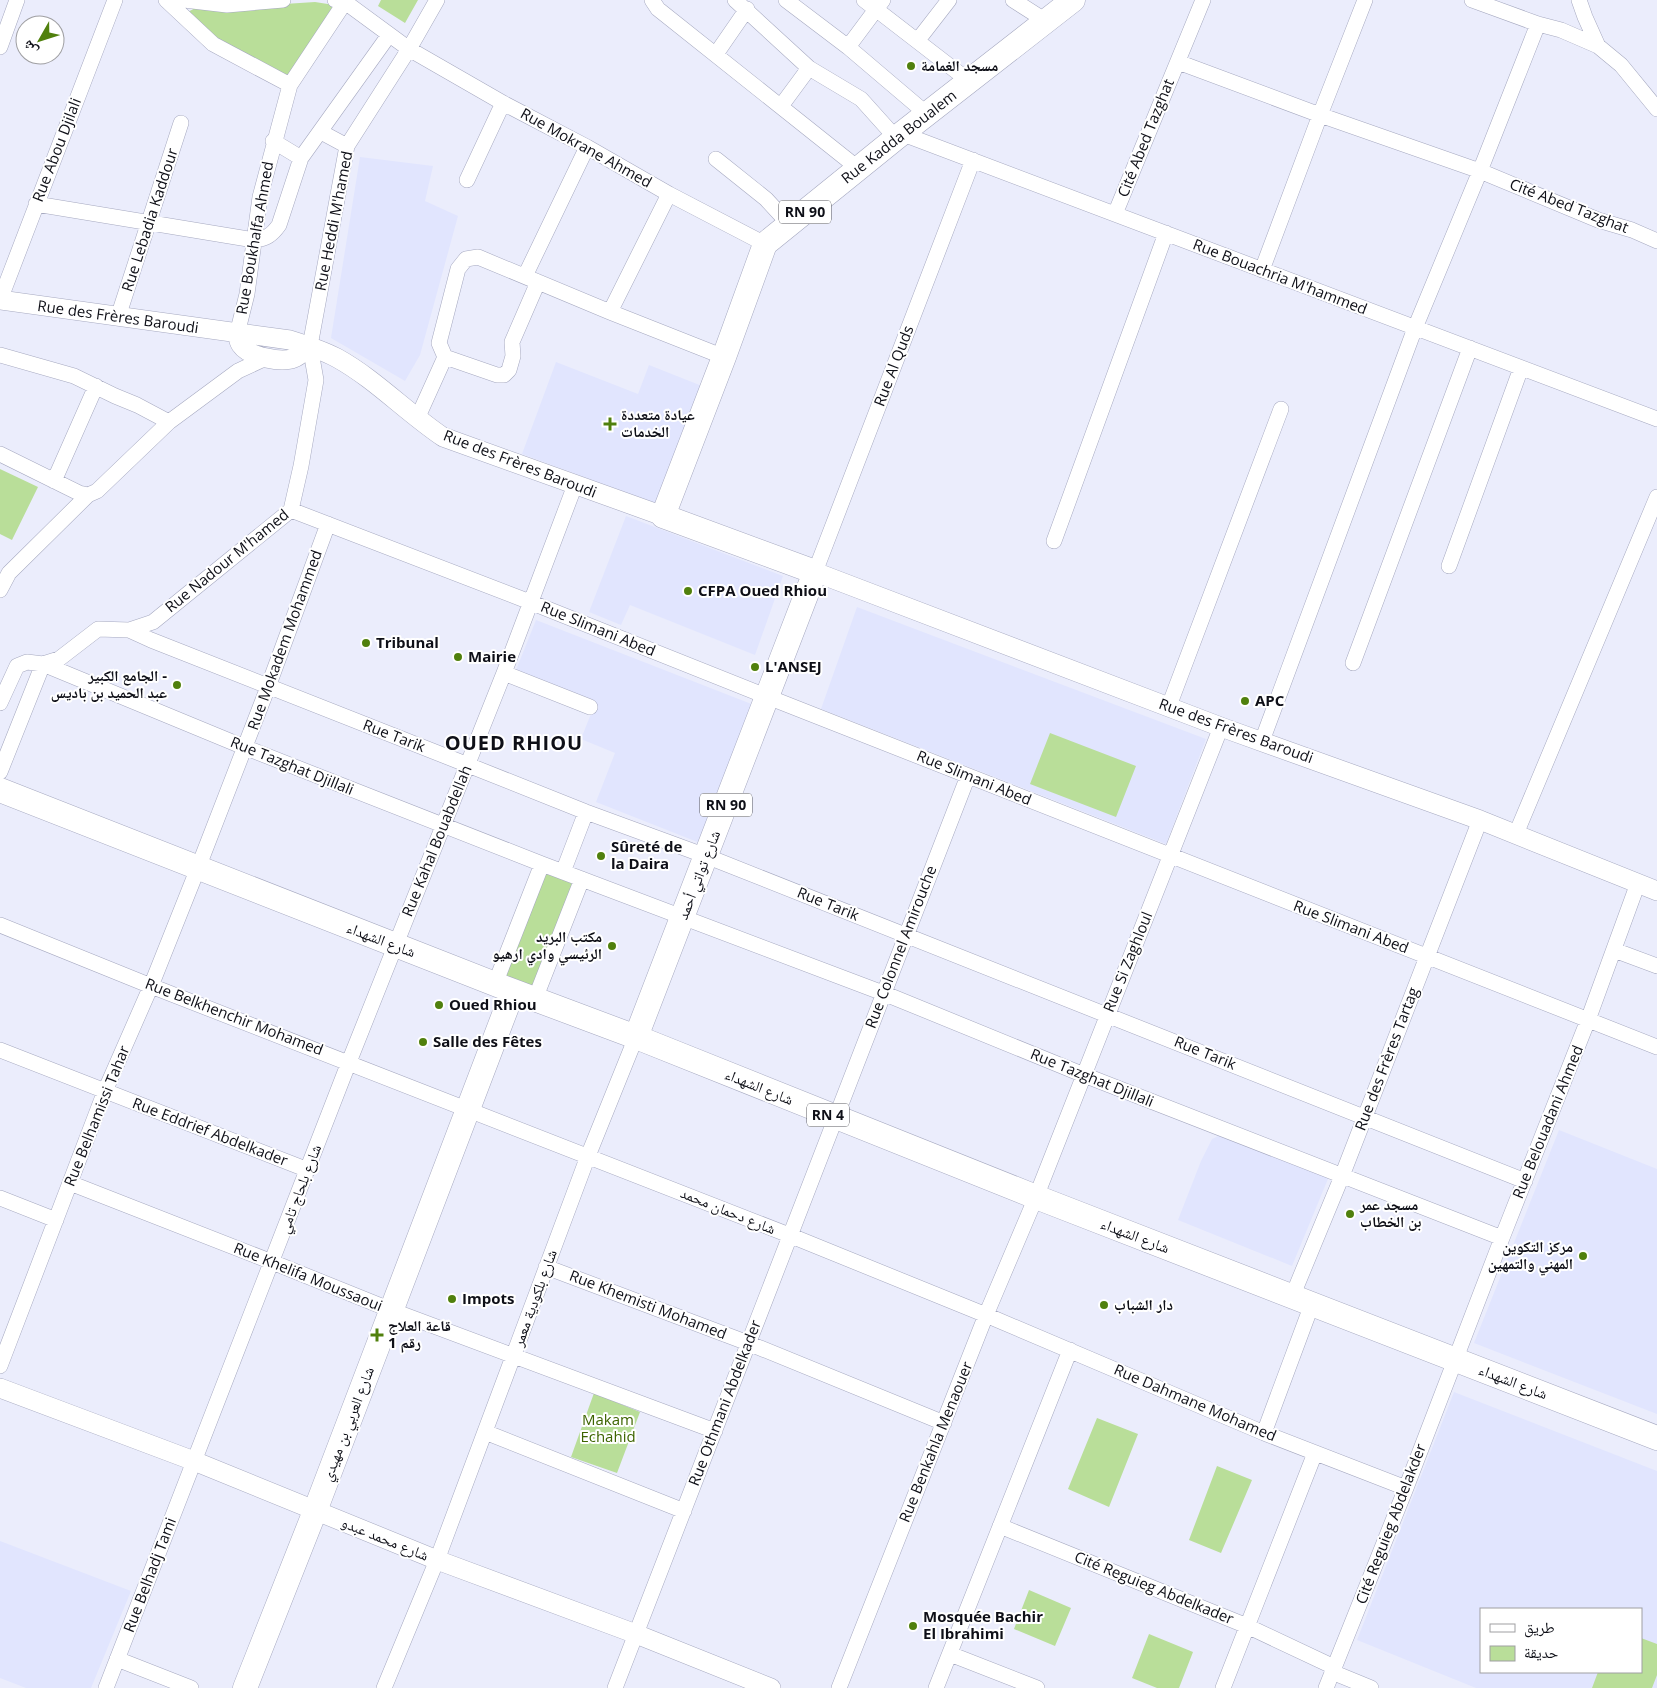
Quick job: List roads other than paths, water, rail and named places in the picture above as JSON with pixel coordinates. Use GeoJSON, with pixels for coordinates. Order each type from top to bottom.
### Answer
{"type":"FeatureCollection","features":[{"type":"Feature","properties":{"kind":"main road","name":"Rue Kadda Boualem"},"geometry":{"type":"LineString","coordinates":[[765,244],[1073,0]]}},
{"type":"Feature","properties":{"kind":"main road"},"geometry":{"type":"LineString","coordinates":[[765,244],[663,516],[815,572]]}},
{"type":"Feature","properties":{"kind":"main road","name":"شارع تواتي أحمد"},"geometry":{"type":"LineString","coordinates":[[636,1037],[815,572]]}},
{"type":"Feature","properties":{"kind":"main road","name":"شارع الشهداء"},"geometry":{"type":"LineString","coordinates":[[0,790],[504,988],[636,1037],[1036,1197],[1657,1438]]}},
{"type":"Feature","properties":{"kind":"main road","name":"شارع العربي بن مهيدي"},"geometry":{"type":"LineString","coordinates":[[244,1688],[468,1110],[504,988]]}},
{"type":"Feature","properties":{"kind":"street"},"geometry":{"type":"LineString","coordinates":[[0,47],[5,18],[17,0]]}},
{"type":"Feature","properties":{"kind":"street","name":"Rue Abou Djilali"},"geometry":{"type":"LineString","coordinates":[[0,300],[115,0]]}},
{"type":"Feature","properties":{"kind":"street"},"geometry":{"type":"LineString","coordinates":[[166,0],[213,44],[290,85]]}},
{"type":"Feature","properties":{"kind":"street"},"geometry":{"type":"LineString","coordinates":[[184,0],[227,5],[283,0]]}},
{"type":"Feature","properties":{"kind":"street","name":"Rue Heddi M'hamed"},"geometry":{"type":"LineString","coordinates":[[310,346],[347,146],[409,49],[437,0]]}},
{"type":"Feature","properties":{"kind":"street"},"geometry":{"type":"LineString","coordinates":[[652,0],[658,9],[859,169]]}},
{"type":"Feature","properties":{"kind":"street"},"geometry":{"type":"LineString","coordinates":[[786,0],[848,47],[928,115]]}},
{"type":"Feature","properties":{"kind":"street"},"geometry":{"type":"LineString","coordinates":[[918,40],[948,0]]}},
{"type":"Feature","properties":{"kind":"street"},"geometry":{"type":"LineString","coordinates":[[1013,0],[1046,21]]}},
{"type":"Feature","properties":{"kind":"street","name":"Cité Abed Tazghat"},"geometry":{"type":"LineString","coordinates":[[1115,214],[1203,0]]}},
{"type":"Feature","properties":{"kind":"street"},"geometry":{"type":"LineString","coordinates":[[1262,270],[1365,0]]}},
{"type":"Feature","properties":{"kind":"street"},"geometry":{"type":"LineString","coordinates":[[1472,0],[1538,24],[1561,30],[1598,46],[1621,65],[1657,109]]}},
{"type":"Feature","properties":{"kind":"street"},"geometry":{"type":"LineString","coordinates":[[1580,0],[1585,17],[1598,46]]}},
{"type":"Feature","properties":{"kind":"street","name":"Rue Boukhalfa Ahmed"},"geometry":{"type":"LineString","coordinates":[[237,334],[247,294],[260,197],[290,85],[340,1]]}},
{"type":"Feature","properties":{"kind":"street","name":"Rue Mokrane Ahmed"},"geometry":{"type":"LineString","coordinates":[[340,1],[409,49],[503,103],[765,244]]}},
{"type":"Feature","properties":{"kind":"street"},"geometry":{"type":"LineString","coordinates":[[848,47],[874,3],[969,82]]}},
{"type":"Feature","properties":{"kind":"street"},"geometry":{"type":"LineString","coordinates":[[716,54],[741,5],[808,68],[861,98],[900,136]]}},
{"type":"Feature","properties":{"kind":"street"},"geometry":{"type":"LineString","coordinates":[[1262,741],[1416,328],[1538,24]]}},
{"type":"Feature","properties":{"kind":"street"},"geometry":{"type":"LineString","coordinates":[[36,204],[254,240],[264,239],[273,234],[279,225],[301,158],[389,35]]}},
{"type":"Feature","properties":{"kind":"street","name":"Cité Abed Tazghat"},"geometry":{"type":"LineString","coordinates":[[1178,62],[1320,115],[1480,171],[1598,220],[1632,230],[1657,241]]}},
{"type":"Feature","properties":{"kind":"street"},"geometry":{"type":"LineString","coordinates":[[781,106],[808,68]]}},
{"type":"Feature","properties":{"kind":"street"},"geometry":{"type":"LineString","coordinates":[[467,180],[503,103]]}},
{"type":"Feature","properties":{"kind":"street","name":"Rue Lebadia Kaddour"},"geometry":{"type":"LineString","coordinates":[[118,317],[181,123]]}},
{"type":"Feature","properties":{"kind":"street"},"geometry":{"type":"LineString","coordinates":[[321,132],[347,146]]}},
{"type":"Feature","properties":{"kind":"street","name":"Rue Bouachria M'hammed"},"geometry":{"type":"LineString","coordinates":[[900,136],[973,160],[1657,419]]}},
{"type":"Feature","properties":{"kind":"street"},"geometry":{"type":"LineString","coordinates":[[274,142],[301,158]]}},
{"type":"Feature","properties":{"kind":"street"},"geometry":{"type":"LineString","coordinates":[[587,147],[532,279],[512,342],[513,356],[507,373],[497,375],[445,357],[439,344],[458,269],[466,260],[478,257],[532,279],[610,312],[724,356]]}},
{"type":"Feature","properties":{"kind":"street"},"geometry":{"type":"LineString","coordinates":[[716,160],[766,198],[789,224]]}},
{"type":"Feature","properties":{"kind":"street","name":"Rue Al Quds"},"geometry":{"type":"LineString","coordinates":[[815,572],[973,160]]}},
{"type":"Feature","properties":{"kind":"street"},"geometry":{"type":"LineString","coordinates":[[610,312],[669,194]]}},
{"type":"Feature","properties":{"kind":"street"},"geometry":{"type":"LineString","coordinates":[[1054,541],[1166,233]]}},
{"type":"Feature","properties":{"kind":"street","name":"Rue des Frères Baroudi"},"geometry":{"type":"LineString","coordinates":[[0,300],[290,340],[310,346],[336,357],[377,385],[417,419],[443,437],[663,516]]}},
{"type":"Feature","properties":{"kind":"street"},"geometry":{"type":"LineString","coordinates":[[237,334],[241,346],[250,353],[266,358],[284,360],[295,358],[310,346]]}},
{"type":"Feature","properties":{"kind":"street","name":"Rue Nadour M'hamed"},"geometry":{"type":"LineString","coordinates":[[0,702],[17,666],[27,662],[43,664],[59,658],[98,630],[129,630],[153,622],[291,510],[301,466],[316,380],[310,346]]}},
{"type":"Feature","properties":{"kind":"street"},"geometry":{"type":"LineString","coordinates":[[1353,663],[1470,348]]}},
{"type":"Feature","properties":{"kind":"street"},"geometry":{"type":"LineString","coordinates":[[0,355],[74,376],[169,422]]}},
{"type":"Feature","properties":{"kind":"street"},"geometry":{"type":"LineString","coordinates":[[417,419],[445,357]]}},
{"type":"Feature","properties":{"kind":"street"},"geometry":{"type":"LineString","coordinates":[[0,590],[9,573],[88,495],[102,487],[169,422],[238,371],[266,358]]}},
{"type":"Feature","properties":{"kind":"street"},"geometry":{"type":"LineString","coordinates":[[1449,566],[1521,368]]}},
{"type":"Feature","properties":{"kind":"street"},"geometry":{"type":"LineString","coordinates":[[54,481],[96,386]]}},
{"type":"Feature","properties":{"kind":"street"},"geometry":{"type":"LineString","coordinates":[[1169,706],[1280,409]]}},
{"type":"Feature","properties":{"kind":"street"},"geometry":{"type":"LineString","coordinates":[[0,454],[79,493],[88,495]]}},
{"type":"Feature","properties":{"kind":"street","name":"Rue Kahal Bouabdellah"},"geometry":{"type":"LineString","coordinates":[[396,945],[504,673],[575,485]]}},
{"type":"Feature","properties":{"kind":"street"},"geometry":{"type":"LineString","coordinates":[[1516,834],[1657,498]]}},
{"type":"Feature","properties":{"kind":"street","name":"Rue Slimani Abed"},"geometry":{"type":"LineString","coordinates":[[291,510],[530,602],[1171,857],[1657,1047]]}},
{"type":"Feature","properties":{"kind":"street","name":"Rue Mokadem Mohammed"},"geometry":{"type":"LineString","coordinates":[[198,868],[328,524]]}},
{"type":"Feature","properties":{"kind":"street","name":"Rue des Frères Baroudi"},"geometry":{"type":"LineString","coordinates":[[815,572],[1221,727],[1480,820],[1657,891]]}},
{"type":"Feature","properties":{"kind":"street","name":"Rue Tarik"},"geometry":{"type":"LineString","coordinates":[[129,630],[268,687],[586,812],[706,856],[1526,1181]]}},
{"type":"Feature","properties":{"kind":"street"},"geometry":{"type":"LineString","coordinates":[[0,772],[43,664]]}},
{"type":"Feature","properties":{"kind":"street","name":"Rue Tazghat Djillali"},"geometry":{"type":"LineString","coordinates":[[43,664],[244,747],[542,864],[884,993],[1084,1076],[1502,1238]]}},
{"type":"Feature","properties":{"kind":"street"},"geometry":{"type":"LineString","coordinates":[[504,673],[590,707]]}},
{"type":"Feature","properties":{"kind":"street","name":"Rue Si Zaghloul"},"geometry":{"type":"LineString","coordinates":[[1036,1197],[1221,727]]}},
{"type":"Feature","properties":{"kind":"street","name":"Rue Colonnel Amirouche"},"geometry":{"type":"LineString","coordinates":[[835,1118],[968,776]]}},
{"type":"Feature","properties":{"kind":"street"},"geometry":{"type":"LineString","coordinates":[[563,872],[586,812]]}},
{"type":"Feature","properties":{"kind":"street","name":"Rue des Frères Tartag"},"geometry":{"type":"LineString","coordinates":[[1264,1433],[1302,1300],[1342,1176],[1480,820]]}},
{"type":"Feature","properties":{"kind":"street"},"geometry":{"type":"LineString","coordinates":[[504,988],[542,864]]}},
{"type":"Feature","properties":{"kind":"street","name":"Rue Belhamissi Tahar"},"geometry":{"type":"LineString","coordinates":[[0,1366],[105,1091],[151,986],[198,868]]}},
{"type":"Feature","properties":{"kind":"street"},"geometry":{"type":"LineString","coordinates":[[535,999],[582,879]]}},
{"type":"Feature","properties":{"kind":"street","name":"Rue Belouadani Ahmed"},"geometry":{"type":"LineString","coordinates":[[1455,1359],[1588,1020],[1638,883]]}},
{"type":"Feature","properties":{"kind":"street","name":"Rue Belkhenchir Mohamed"},"geometry":{"type":"LineString","coordinates":[[0,925],[468,1110]]}},
{"type":"Feature","properties":{"kind":"street","name":"شارع بلحاج تامي"},"geometry":{"type":"LineString","coordinates":[[194,1462],[396,945]]}},
{"type":"Feature","properties":{"kind":"street"},"geometry":{"type":"LineString","coordinates":[[1614,950],[1657,966]]}},
{"type":"Feature","properties":{"kind":"street","name":"شارع بلكودية معمر"},"geometry":{"type":"LineString","coordinates":[[384,1688],[437,1560],[588,1156],[636,1037]]}},
{"type":"Feature","properties":{"kind":"street","name":"Rue Eddrief Abdelkader"},"geometry":{"type":"LineString","coordinates":[[0,1050],[308,1170]]}},
{"type":"Feature","properties":{"kind":"street","name":"شارع دحمان محمد"},"geometry":{"type":"LineString","coordinates":[[468,1110],[789,1235],[986,1315]]}},
{"type":"Feature","properties":{"kind":"street","name":"Rue Othmani Abdelkader"},"geometry":{"type":"LineString","coordinates":[[615,1688],[835,1118]]}},
{"type":"Feature","properties":{"kind":"street","name":"Rue Khelifa Moussaoui"},"geometry":{"type":"LineString","coordinates":[[70,1184],[392,1310],[715,1431]]}},
{"type":"Feature","properties":{"kind":"street","name":"Rue Benkahla Menaouer"},"geometry":{"type":"LineString","coordinates":[[839,1688],[986,1315],[1036,1197]]}},
{"type":"Feature","properties":{"kind":"street"},"geometry":{"type":"LineString","coordinates":[[0,1198],[56,1220]]}},
{"type":"Feature","properties":{"kind":"street","name":"Rue Khemisti Mohamed"},"geometry":{"type":"LineString","coordinates":[[546,1267],[748,1343],[944,1423]]}},
{"type":"Feature","properties":{"kind":"street","name":"Rue Dahmane Mohamed"},"geometry":{"type":"LineString","coordinates":[[986,1315],[1264,1433],[1406,1488]]}},
{"type":"Feature","properties":{"kind":"street"},"geometry":{"type":"LineString","coordinates":[[936,1688],[1070,1350]]}},
{"type":"Feature","properties":{"kind":"street","name":"Cité Reguieg Abdelakder"},"geometry":{"type":"LineString","coordinates":[[1326,1688],[1455,1359]]}},
{"type":"Feature","properties":{"kind":"street","name":"شارع محمد عبدو"},"geometry":{"type":"LineString","coordinates":[[0,1388],[194,1462],[437,1560],[636,1634],[771,1688]]}},
{"type":"Feature","properties":{"kind":"street"},"geometry":{"type":"LineString","coordinates":[[485,1432],[684,1511]]}},
{"type":"Feature","properties":{"kind":"street","name":"Cité Reguieg Abdelkader"},"geometry":{"type":"LineString","coordinates":[[1000,1526],[1247,1626],[1315,1453]]}},
{"type":"Feature","properties":{"kind":"street","name":"Rue Belhadj Tami"},"geometry":{"type":"LineString","coordinates":[[106,1688],[194,1462]]}},
{"type":"Feature","properties":{"kind":"street"},"geometry":{"type":"LineString","coordinates":[[1223,1688],[1247,1626],[1371,1688]]}},
{"type":"Feature","properties":{"kind":"street"},"geometry":{"type":"LineString","coordinates":[[950,1654],[1037,1688]]}},
{"type":"Feature","properties":{"kind":"street"},"geometry":{"type":"LineString","coordinates":[[117,1659],[191,1688]]}},
{"type":"Feature","properties":{"kind":"place","name":"مسجد الغمامة"},"geometry":{"type":"Point","coordinates":[911,66]}},
{"type":"Feature","properties":{"kind":"place","name":"عيادة متعددة الخدمات"},"geometry":{"type":"Point","coordinates":[610,424]}},
{"type":"Feature","properties":{"kind":"place","name":"CFPA Oued Rhiou"},"geometry":{"type":"Point","coordinates":[688,591]}},
{"type":"Feature","properties":{"kind":"place","name":"Tribunal"},"geometry":{"type":"Point","coordinates":[366,643]}},
{"type":"Feature","properties":{"kind":"place","name":"Mairie"},"geometry":{"type":"Point","coordinates":[458,657]}},
{"type":"Feature","properties":{"kind":"place","name":"L'ANSEJ"},"geometry":{"type":"Point","coordinates":[755,667]}},
{"type":"Feature","properties":{"kind":"place","name":"الجامع الكبير - عبد الحميد بن باديس"},"geometry":{"type":"Point","coordinates":[177,685]}},
{"type":"Feature","properties":{"kind":"place","name":"APC"},"geometry":{"type":"Point","coordinates":[1245,701]}},
{"type":"Feature","properties":{"kind":"place","name":"Sûreté de la Daira"},"geometry":{"type":"Point","coordinates":[601,856]}},
{"type":"Feature","properties":{"kind":"place","name":"مكتب البريد الرئيسي وادي ارهيو"},"geometry":{"type":"Point","coordinates":[612,946]}},
{"type":"Feature","properties":{"kind":"place","name":"Oued Rhiou"},"geometry":{"type":"Point","coordinates":[439,1005]}},
{"type":"Feature","properties":{"kind":"place","name":"Salle des Fêtes"},"geometry":{"type":"Point","coordinates":[423,1042]}},
{"type":"Feature","properties":{"kind":"place","name":"مسجد عمر بن الخطاب"},"geometry":{"type":"Point","coordinates":[1350,1214]}},
{"type":"Feature","properties":{"kind":"place","name":"مركز التكوين المهني والتمهين"},"geometry":{"type":"Point","coordinates":[1583,1256]}},
{"type":"Feature","properties":{"kind":"place","name":"Impots"},"geometry":{"type":"Point","coordinates":[452,1299]}},
{"type":"Feature","properties":{"kind":"place","name":"دار الشباب"},"geometry":{"type":"Point","coordinates":[1104,1305]}},
{"type":"Feature","properties":{"kind":"place","name":"قاعة العلاج رقم 1"},"geometry":{"type":"Point","coordinates":[377,1335]}},
{"type":"Feature","properties":{"kind":"place","name":"Mosquée Bachir El Ibrahimi"},"geometry":{"type":"Point","coordinates":[913,1626]}},
{"type":"Feature","properties":{"kind":"district","name":"OUED RHIOU"},"geometry":{"type":"Point","coordinates":[514,743]}},
{"type":"Feature","properties":{"kind":"park label","name":"Makam Echahid"},"geometry":{"type":"Point","coordinates":[608,1428]}}]}
